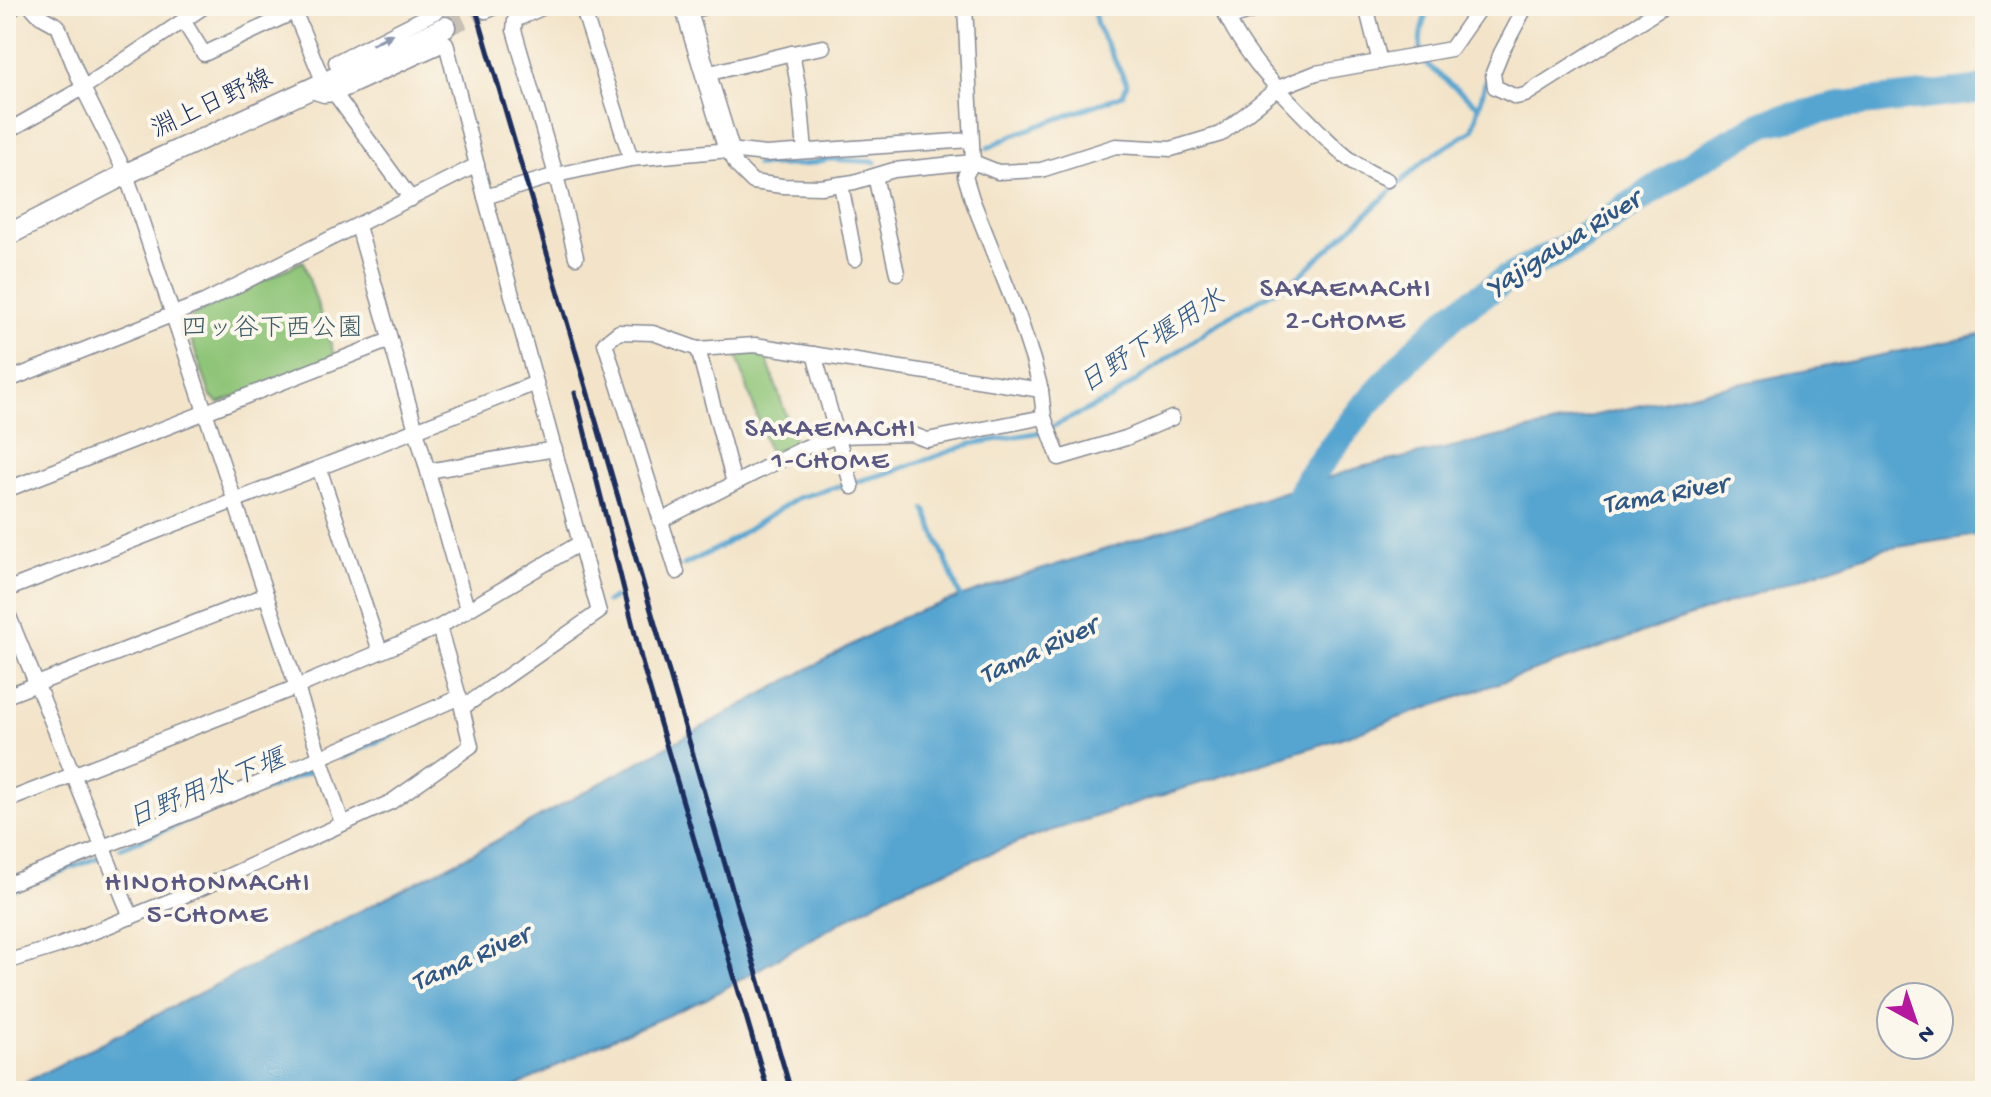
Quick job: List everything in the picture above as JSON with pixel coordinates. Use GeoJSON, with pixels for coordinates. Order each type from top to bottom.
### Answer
{"type":"FeatureCollection","features":[{"type":"Feature","properties":{"kind":"main road"},"geometry":{"type":"LineString","coordinates":[[693,8],[706,74],[729,150]]}},
{"type":"Feature","properties":{"kind":"main road","name":"淵上日野線"},"geometry":{"type":"LineString","coordinates":[[6,236],[126,174],[327,86],[445,27]]}},
{"type":"Feature","properties":{"kind":"street"},"geometry":{"type":"LineString","coordinates":[[6,16],[15,6]]}},
{"type":"Feature","properties":{"kind":"street"},"geometry":{"type":"LineString","coordinates":[[31,6],[40,16],[58,26],[83,88],[126,174],[342,823]]}},
{"type":"Feature","properties":{"kind":"street"},"geometry":{"type":"LineString","coordinates":[[6,132],[83,88],[205,6]]}},
{"type":"Feature","properties":{"kind":"street"},"geometry":{"type":"LineString","coordinates":[[327,86],[336,62],[437,11],[435,6]]}},
{"type":"Feature","properties":{"kind":"street"},"geometry":{"type":"LineString","coordinates":[[546,6],[515,20],[514,30],[576,257]]}},
{"type":"Feature","properties":{"kind":"street"},"geometry":{"type":"LineString","coordinates":[[582,6],[631,159]]}},
{"type":"Feature","properties":{"kind":"street"},"geometry":{"type":"LineString","coordinates":[[965,6],[973,162],[965,176],[1019,317],[1041,390],[1047,425],[1059,458],[1126,438],[1172,418]]}},
{"type":"Feature","properties":{"kind":"street"},"geometry":{"type":"LineString","coordinates":[[1267,6],[1225,12],[1242,43],[1278,88],[1337,148],[1359,166],[1387,180]]}},
{"type":"Feature","properties":{"kind":"street"},"geometry":{"type":"LineString","coordinates":[[1366,6],[1380,62]]}},
{"type":"Feature","properties":{"kind":"street"},"geometry":{"type":"LineString","coordinates":[[729,150],[737,166],[753,182],[821,187],[894,170],[973,162],[998,172],[1041,170],[1116,146],[1171,149],[1221,134],[1278,88],[1316,73],[1451,49],[1481,6]]}},
{"type":"Feature","properties":{"kind":"street"},"geometry":{"type":"LineString","coordinates":[[1526,6],[1493,73],[1495,87],[1516,97],[1525,95],[1665,6]]}},
{"type":"Feature","properties":{"kind":"street"},"geometry":{"type":"LineString","coordinates":[[184,22],[204,54],[293,9],[327,86],[411,199]]}},
{"type":"Feature","properties":{"kind":"street"},"geometry":{"type":"LineString","coordinates":[[6,885],[461,703],[599,612],[446,43],[327,86]]}},
{"type":"Feature","properties":{"kind":"street"},"geometry":{"type":"LineString","coordinates":[[706,74],[823,47]]}},
{"type":"Feature","properties":{"kind":"street"},"geometry":{"type":"LineString","coordinates":[[792,53],[805,151]]}},
{"type":"Feature","properties":{"kind":"street"},"geometry":{"type":"LineString","coordinates":[[485,197],[556,175],[631,159],[729,150],[766,154],[971,140]]}},
{"type":"Feature","properties":{"kind":"street"},"geometry":{"type":"LineString","coordinates":[[6,381],[173,315],[477,165]]}},
{"type":"Feature","properties":{"kind":"street"},"geometry":{"type":"LineString","coordinates":[[875,176],[897,273]]}},
{"type":"Feature","properties":{"kind":"street"},"geometry":{"type":"LineString","coordinates":[[841,184],[855,259]]}},
{"type":"Feature","properties":{"kind":"street"},"geometry":{"type":"LineString","coordinates":[[358,226],[467,609]]}},
{"type":"Feature","properties":{"kind":"street"},"geometry":{"type":"LineString","coordinates":[[677,572],[605,343],[619,332],[653,333],[698,349],[755,345],[1041,390]]}},
{"type":"Feature","properties":{"kind":"street"},"geometry":{"type":"LineString","coordinates":[[6,490],[390,340]]}},
{"type":"Feature","properties":{"kind":"street"},"geometry":{"type":"LineString","coordinates":[[698,349],[734,483]]}},
{"type":"Feature","properties":{"kind":"street"},"geometry":{"type":"LineString","coordinates":[[814,354],[851,482]]}},
{"type":"Feature","properties":{"kind":"street"},"geometry":{"type":"LineString","coordinates":[[6,590],[536,383]]}},
{"type":"Feature","properties":{"kind":"street"},"geometry":{"type":"LineString","coordinates":[[660,521],[806,447],[838,436],[911,434],[927,440],[1047,425]]}},
{"type":"Feature","properties":{"kind":"street"},"geometry":{"type":"LineString","coordinates":[[428,471],[555,449]]}},
{"type":"Feature","properties":{"kind":"street"},"geometry":{"type":"LineString","coordinates":[[319,468],[380,651]]}},
{"type":"Feature","properties":{"kind":"street"},"geometry":{"type":"LineString","coordinates":[[6,801],[297,687],[439,627],[580,543]]}},
{"type":"Feature","properties":{"kind":"street"},"geometry":{"type":"LineString","coordinates":[[6,696],[266,595]]}},
{"type":"Feature","properties":{"kind":"street"},"geometry":{"type":"LineString","coordinates":[[6,609],[131,917]]}},
{"type":"Feature","properties":{"kind":"street"},"geometry":{"type":"LineString","coordinates":[[6,962],[58,946],[195,891],[391,802],[471,746],[439,627]]}},
{"type":"Feature","properties":{"kind":"green space","name":"四ッ谷下西公園"},"geometry":{"type":"Polygon","coordinates":[[[303,261],[335,357],[219,403],[211,397],[187,327],[194,315],[303,261]]]}},
{"type":"Feature","properties":{"kind":"green space"},"geometry":{"type":"Polygon","coordinates":[[[736,353],[765,354],[796,444],[769,453],[736,353]]]}},
{"type":"Feature","properties":{"kind":"water","name":"Tama River"},"geometry":{"type":"Polygon","coordinates":[[[1985,334],[1985,534],[1884,549],[1338,739],[1035,836],[898,890],[706,999],[590,1049],[508,1091],[8,1091],[483,848],[902,617],[1361,467],[1719,388],[1985,334]]]}},
{"type":"Feature","properties":{"kind":"waterway"},"geometry":{"type":"LineString","coordinates":[[988,148],[1013,135],[1123,95],[1127,84],[1097,26],[1093,6]]}},
{"type":"Feature","properties":{"kind":"waterway"},"geometry":{"type":"LineString","coordinates":[[1429,6],[1420,40],[1425,61],[1478,106]]}},
{"type":"Feature","properties":{"kind":"waterway","name":"日野下堰用水"},"geometry":{"type":"LineString","coordinates":[[684,565],[720,547],[797,498],[891,472],[971,444],[1041,432],[1112,398],[1215,325],[1297,278],[1425,160],[1473,130],[1488,72]]}},
{"type":"Feature","properties":{"kind":"waterway","name":"Yajigawa River"},"geometry":{"type":"LineString","coordinates":[[1290,517],[1309,478],[1362,409],[1454,314],[1506,279],[1574,243],[1696,161],[1765,123],[1844,105],[1985,89]]}},
{"type":"Feature","properties":{"kind":"waterway"},"geometry":{"type":"LineString","coordinates":[[756,165],[802,165],[829,159],[875,162]]}},
{"type":"Feature","properties":{"kind":"waterway","name":"日野下堰用水"},"geometry":{"type":"LineString","coordinates":[[925,509],[962,601]]}},
{"type":"Feature","properties":{"kind":"waterway","name":"日野用水下堰"},"geometry":{"type":"LineString","coordinates":[[607,602],[614,598]]}},
{"type":"Feature","properties":{"kind":"waterway","name":"日野用水下堰"},"geometry":{"type":"LineString","coordinates":[[548,640],[589,612]]}},
{"type":"Feature","properties":{"kind":"waterway","name":"日野用水下堰"},"geometry":{"type":"LineString","coordinates":[[341,758],[442,712]]}},
{"type":"Feature","properties":{"kind":"waterway","name":"日野用水下堰"},"geometry":{"type":"LineString","coordinates":[[120,848],[309,772]]}},
{"type":"Feature","properties":{"kind":"waterway","name":"日野用水下堰"},"geometry":{"type":"LineString","coordinates":[[6,893],[99,857]]}},
{"type":"Feature","properties":{"kind":"tunnel"},"geometry":{"type":"LineString","coordinates":[[445,27],[486,8]]}},
{"type":"Feature","properties":{"kind":"railway"},"geometry":{"type":"LineString","coordinates":[[475,6],[791,1091]]}},
{"type":"Feature","properties":{"kind":"railway"},"geometry":{"type":"LineString","coordinates":[[575,393],[643,666],[768,1091]]}},
{"type":"Feature","properties":{"kind":"district","name":"SAKAEMACHI 2-CHOME"},"geometry":{"type":"Point","coordinates":[1346,306]}},
{"type":"Feature","properties":{"kind":"district","name":"SAKAEMACHI 1-CHOME"},"geometry":{"type":"Point","coordinates":[831,446]}},
{"type":"Feature","properties":{"kind":"district","name":"HINOHONMACHI 5-CHOME"},"geometry":{"type":"Point","coordinates":[208,900]}}]}
